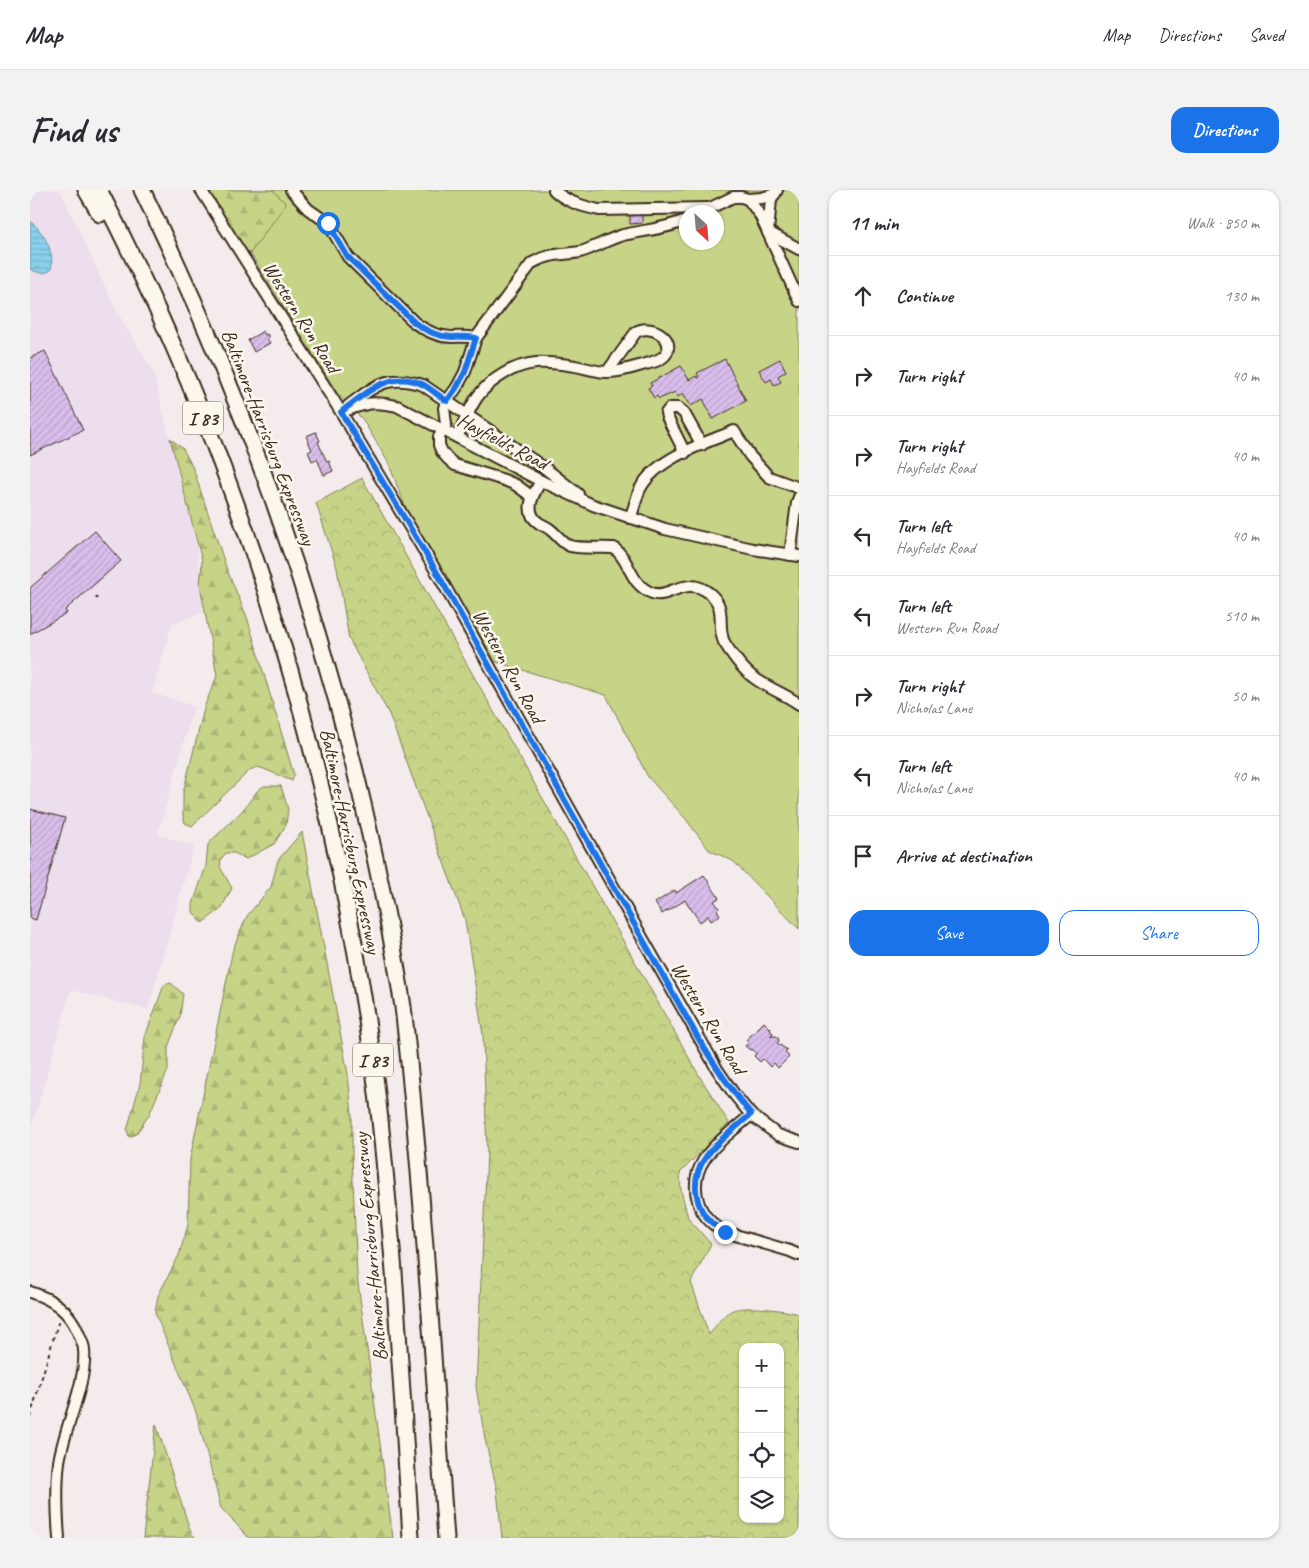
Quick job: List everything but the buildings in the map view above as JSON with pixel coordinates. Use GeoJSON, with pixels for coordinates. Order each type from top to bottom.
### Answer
{"type":"FeatureCollection","features":[{"type":"Feature","properties":{"kind":"highway"},"geometry":{"type":"LineString","coordinates":[[86,190],[116,244],[128,247]]}},
{"type":"Feature","properties":{"kind":"highway","name":"Baltimore-Harrisburg Expressway"},"geometry":{"type":"LineString","coordinates":[[99,190],[128,247],[176,351],[247,537],[269,602],[300,706],[333,839],[352,930],[379,1110],[391,1240],[412,1538]]}},
{"type":"Feature","properties":{"kind":"highway","name":"Baltimore-Harrisburg Expressway"},"geometry":{"type":"LineString","coordinates":[[142,190],[202,318],[257,453],[319,638],[355,769],[390,934],[403,1008],[410,1067],[425,1228],[446,1538]]}},
{"type":"Feature","properties":{"kind":"street","name":"Western Run Road"},"geometry":{"type":"LineString","coordinates":[[202,190],[341,412],[444,584],[717,1069],[734,1094],[751,1114],[778,1135],[799,1142]]}},
{"type":"Feature","properties":{"kind":"street"},"geometry":{"type":"LineString","coordinates":[[291,190],[308,210],[328,223],[348,257],[415,323],[426,331],[438,335],[451,337],[465,335],[476,338]]}},
{"type":"Feature","properties":{"kind":"street"},"geometry":{"type":"LineString","coordinates":[[554,190],[565,199],[599,210],[679,209]]}},
{"type":"Feature","properties":{"kind":"street"},"geometry":{"type":"LineString","coordinates":[[718,205],[733,197],[762,198],[776,192]]}},
{"type":"Feature","properties":{"kind":"street"},"geometry":{"type":"LineString","coordinates":[[768,232],[772,199],[776,192]]}},
{"type":"Feature","properties":{"kind":"street"},"geometry":{"type":"LineString","coordinates":[[748,199],[760,215],[799,301]]}},
{"type":"Feature","properties":{"kind":"street"},"geometry":{"type":"LineString","coordinates":[[531,496],[516,485],[504,480],[455,465],[442,452],[439,445],[440,437],[446,424],[444,408],[465,372],[476,338],[532,264],[538,259],[591,249],[622,235],[666,228],[679,223]]}},
{"type":"Feature","properties":{"kind":"street"},"geometry":{"type":"LineString","coordinates":[[768,232],[799,249]]}},
{"type":"Feature","properties":{"kind":"street"},"geometry":{"type":"LineString","coordinates":[[457,437],[476,398],[484,388],[506,372],[536,363],[576,366],[607,372],[638,366],[662,358],[668,346],[666,340],[655,330],[641,329],[636,332],[607,372]]}},
{"type":"Feature","properties":{"kind":"street","name":"Hayfields Road"},"geometry":{"type":"LineString","coordinates":[[341,412],[384,382],[396,380],[410,381],[423,385],[546,469],[593,505]]}},
{"type":"Feature","properties":{"kind":"street","name":"Hayfields Road"},"geometry":{"type":"LineString","coordinates":[[341,412],[369,403],[383,403],[407,410],[541,481],[593,505],[665,529],[753,549],[794,555]]}},
{"type":"Feature","properties":{"kind":"street"},"geometry":{"type":"LineString","coordinates":[[684,453],[666,413],[674,407],[684,413],[702,445]]}},
{"type":"Feature","properties":{"kind":"street"},"geometry":{"type":"LineString","coordinates":[[630,518],[640,489],[648,476],[659,466],[670,459],[734,431],[750,456],[769,477],[799,488]]}},
{"type":"Feature","properties":{"kind":"street"},"geometry":{"type":"LineString","coordinates":[[541,481],[531,496],[530,507],[532,515],[537,522],[549,528],[564,543],[571,546],[614,548],[619,552],[638,585],[656,595],[691,586],[699,587],[708,592],[716,600],[720,609],[721,634],[743,667],[752,677],[799,704]]}},
{"type":"Feature","properties":{"kind":"street"},"geometry":{"type":"LineString","coordinates":[[794,555],[799,497]]}},
{"type":"Feature","properties":{"kind":"street"},"geometry":{"type":"LineString","coordinates":[[751,1114],[710,1151],[701,1162],[696,1176],[695,1191],[699,1206],[706,1217],[725,1232],[799,1255]]}},
{"type":"Feature","properties":{"kind":"street"},"geometry":{"type":"LineString","coordinates":[[30,1292],[44,1297],[63,1309],[74,1323],[84,1348],[80,1381],[59,1460],[56,1502],[59,1538]]}},
{"type":"Feature","properties":{"kind":"path"},"geometry":{"type":"LineString","coordinates":[[30,1417],[52,1339],[63,1309]]}},
{"type":"Feature","properties":{"kind":"shaded area"},"geometry":{"type":"Polygon","coordinates":[[[30,190],[60,190],[116,310],[153,371],[197,549],[203,613],[172,624],[152,693],[194,706],[158,835],[194,846],[148,1010],[71,990],[30,1134],[30,190]]]}},
{"type":"Feature","properties":{"kind":"green space"},"geometry":{"type":"Polygon","coordinates":[[[206,190],[273,190],[286,204],[248,256],[206,190]]]}},
{"type":"Feature","properties":{"kind":"green space"},"geometry":{"type":"Polygon","coordinates":[[[211,190],[799,190],[799,929],[733,861],[709,850],[685,818],[648,777],[606,695],[496,662],[409,516],[388,462],[363,420],[337,393],[211,190]]]}},
{"type":"Feature","properties":{"kind":"green space"},"geometry":{"type":"Polygon","coordinates":[[[170,438],[183,449],[193,468],[227,570],[247,617],[294,775],[292,781],[257,767],[250,770],[192,826],[185,823],[183,816],[183,793],[205,705],[217,676],[200,585],[202,561],[170,438]]]}},
{"type":"Feature","properties":{"kind":"green space"},"geometry":{"type":"Polygon","coordinates":[[[362,478],[700,1077],[729,1123],[680,1173],[681,1190],[688,1218],[711,1244],[691,1282],[709,1335],[720,1321],[733,1310],[747,1308],[766,1309],[799,1314],[799,1538],[502,1538],[497,1490],[485,1439],[476,1387],[487,1153],[483,1035],[465,920],[389,714],[349,639],[337,568],[316,503],[362,478]]]}},
{"type":"Feature","properties":{"kind":"green space"},"geometry":{"type":"Polygon","coordinates":[[[264,786],[281,786],[288,809],[286,825],[274,844],[246,859],[234,853],[226,853],[221,859],[220,867],[232,888],[221,909],[202,923],[193,912],[193,904],[206,866],[208,844],[242,811],[258,790],[264,786]]]}},
{"type":"Feature","properties":{"kind":"green space"},"geometry":{"type":"Polygon","coordinates":[[[302,832],[348,1074],[352,1115],[357,1276],[393,1538],[249,1538],[221,1508],[196,1412],[155,1313],[158,1296],[179,1255],[188,1225],[190,1159],[233,949],[247,916],[271,887],[278,860],[302,832]]]}},
{"type":"Feature","properties":{"kind":"green space"},"geometry":{"type":"Polygon","coordinates":[[[171,983],[183,994],[180,1016],[168,1047],[168,1070],[149,1115],[136,1134],[129,1137],[127,1130],[140,1084],[145,1037],[164,985],[171,983]]]}},
{"type":"Feature","properties":{"kind":"green space"},"geometry":{"type":"Polygon","coordinates":[[[156,1424],[191,1533],[196,1538],[143,1538],[156,1424]]]}},
{"type":"Feature","properties":{"kind":"water"},"geometry":{"type":"Polygon","coordinates":[[[30,221],[40,231],[50,249],[51,270],[46,273],[30,269],[30,221]]]}},
{"type":"Feature","properties":{"kind":"route"},"geometry":{"type":"LineString","coordinates":[[328,223],[348,257],[415,323],[426,331],[438,335],[451,337],[465,335],[476,338],[465,372],[447,401],[423,385],[410,381],[396,380],[384,382],[370,390],[341,412],[439,576],[697,1036],[734,1094],[751,1114],[710,1151],[701,1162],[696,1176],[695,1191],[699,1206],[706,1217],[725,1232]]}}]}
